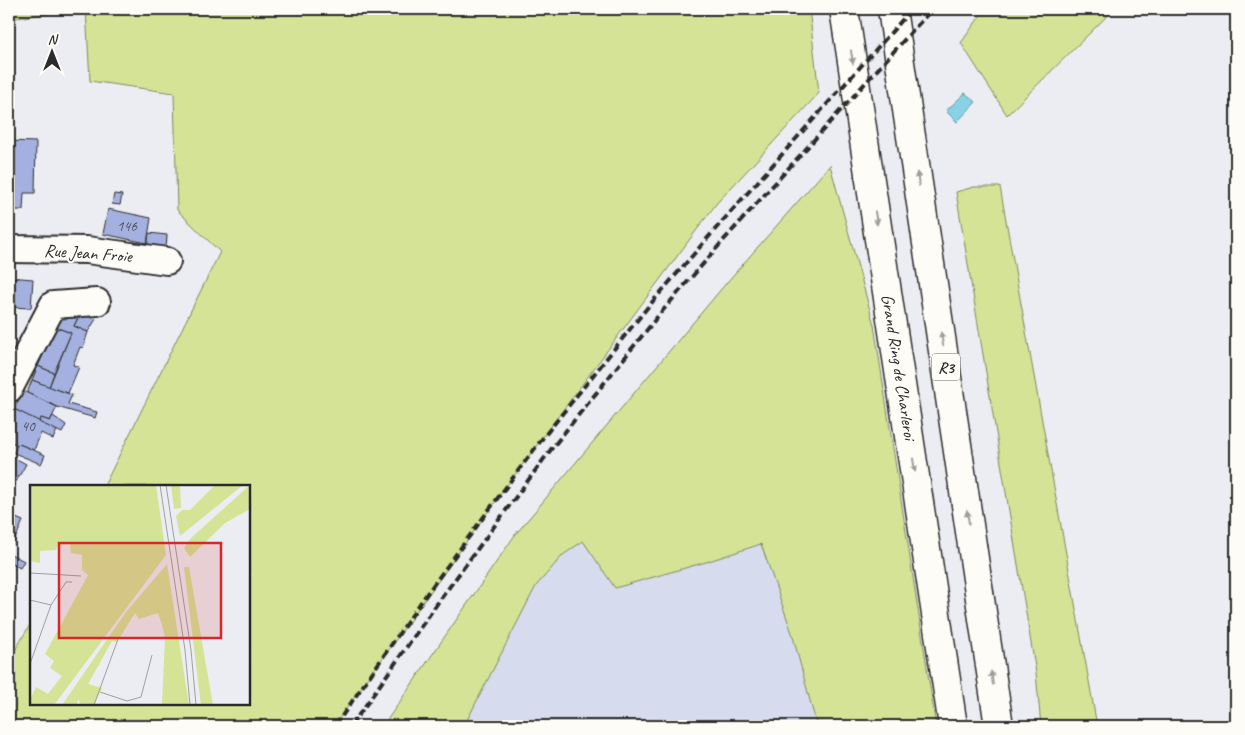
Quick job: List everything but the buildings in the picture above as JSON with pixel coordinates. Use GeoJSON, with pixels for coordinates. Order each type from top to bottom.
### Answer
{"type":"FeatureCollection","features":[{"type":"Feature","properties":{"kind":"highway","name":"Grand Ring de Charleroi"},"geometry":{"type":"LineString","coordinates":[[844,9],[953,726]]}},
{"type":"Feature","properties":{"kind":"highway","name":"R3"},"geometry":{"type":"LineString","coordinates":[[892,9],[999,726]]}},
{"type":"Feature","properties":{"kind":"street","name":"Rue Jean Froie"},"geometry":{"type":"LineString","coordinates":[[9,249],[87,250],[166,260]]}},
{"type":"Feature","properties":{"kind":"street"},"geometry":{"type":"LineString","coordinates":[[9,389],[53,305],[97,302]]}},
{"type":"Feature","properties":{"kind":"shaded area"},"geometry":{"type":"Polygon","coordinates":[[[583,541],[615,588],[761,544],[792,633],[816,726],[464,726],[536,586],[563,555],[583,541]]]}},
{"type":"Feature","properties":{"kind":"green space"},"geometry":{"type":"Polygon","coordinates":[[[9,9],[82,9],[9,19],[9,9]]]}},
{"type":"Feature","properties":{"kind":"green space"},"geometry":{"type":"Polygon","coordinates":[[[86,9],[809,9],[819,93],[716,204],[500,495],[334,726],[9,726],[9,660],[30,625],[30,705],[250,705],[250,485],[104,485],[220,252],[177,210],[174,93],[90,81],[86,9]]]}},
{"type":"Feature","properties":{"kind":"green space"},"geometry":{"type":"Polygon","coordinates":[[[985,9],[1114,9],[1007,115],[961,43],[985,9]]]}},
{"type":"Feature","properties":{"kind":"green space"},"geometry":{"type":"Polygon","coordinates":[[[830,165],[874,325],[936,726],[816,726],[792,633],[761,544],[615,588],[583,541],[563,555],[536,586],[464,726],[383,726],[515,535],[728,281],[830,165]]]}},
{"type":"Feature","properties":{"kind":"green space"},"geometry":{"type":"Polygon","coordinates":[[[974,187],[1000,187],[1097,726],[1041,726],[1036,673],[956,192],[974,187]]]}},
{"type":"Feature","properties":{"kind":"water"},"geometry":{"type":"Polygon","coordinates":[[[965,93],[976,102],[957,122],[946,111],[965,93]]]}},
{"type":"Feature","properties":{"kind":"railway"},"geometry":{"type":"LineString","coordinates":[[335,726],[428,592],[500,495],[542,439],[647,308],[912,9]]}},
{"type":"Feature","properties":{"kind":"railway"},"geometry":{"type":"LineString","coordinates":[[351,726],[439,601],[552,448],[658,316],[722,242],[932,9]]}}]}
